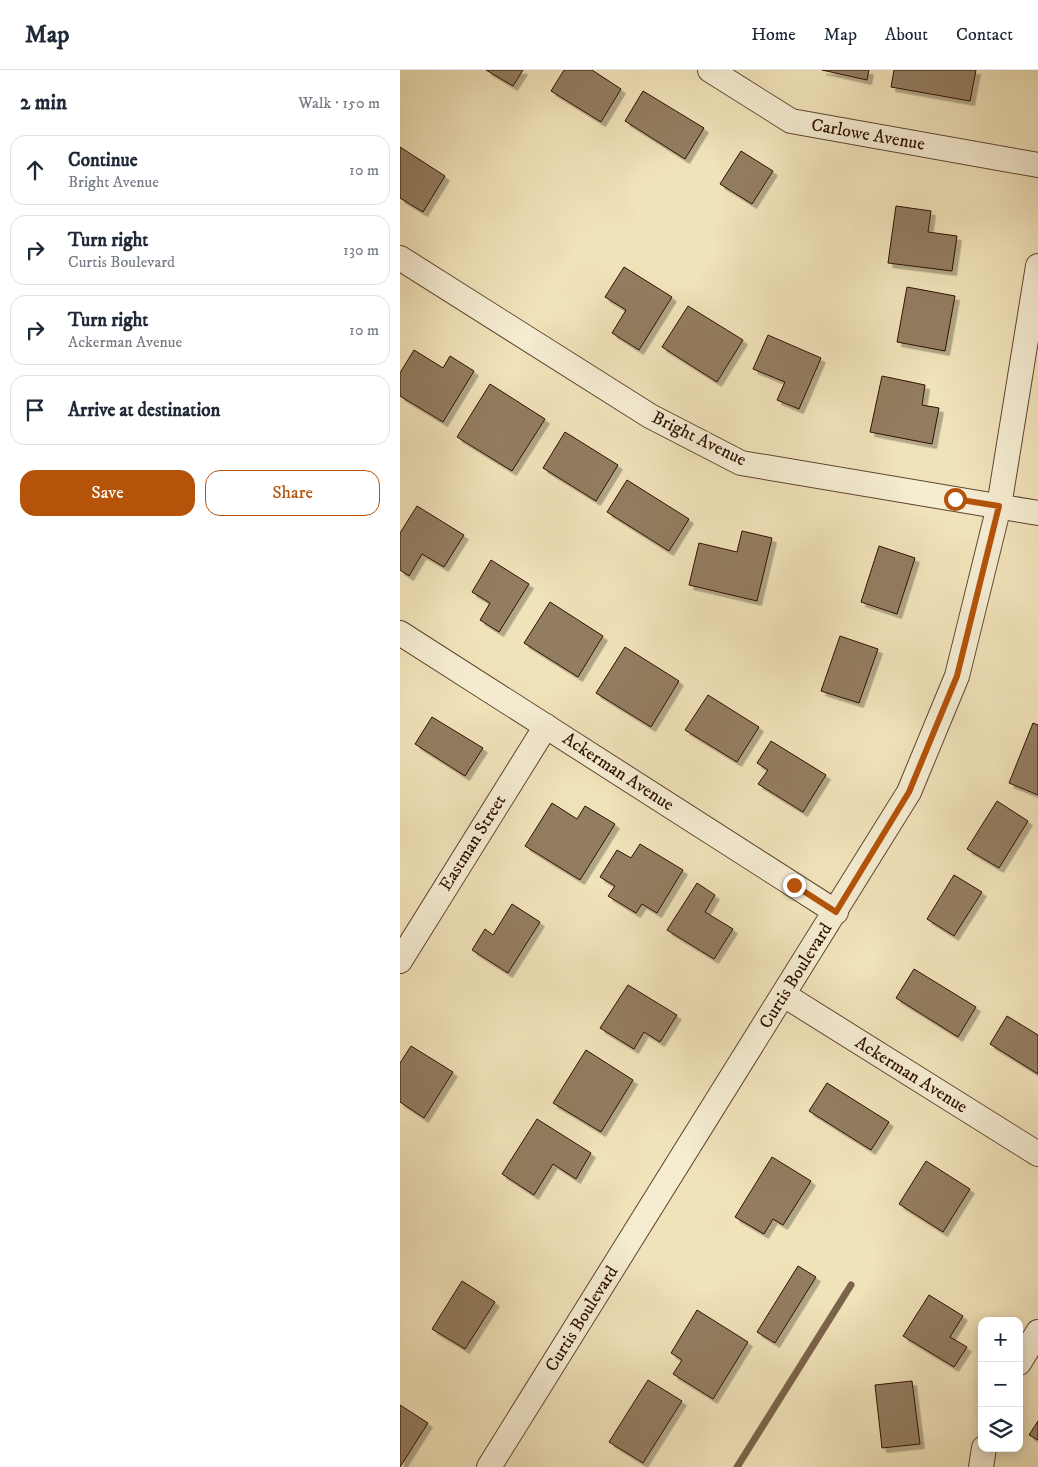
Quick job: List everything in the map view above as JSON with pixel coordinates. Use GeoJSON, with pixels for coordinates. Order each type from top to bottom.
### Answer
{"type":"FeatureCollection","features":[{"type":"Feature","properties":{"kind":"street","name":"Carlowe Avenue"},"geometry":{"type":"LineString","coordinates":[[710,70],[791,121],[1038,166]]}},
{"type":"Feature","properties":{"kind":"street","name":"Bright Avenue"},"geometry":{"type":"LineString","coordinates":[[400,258],[650,416],[741,463],[1038,513]]}},
{"type":"Feature","properties":{"kind":"street","name":"Curtis Boulevard"},"geometry":{"type":"LineString","coordinates":[[490,1467],[909,792],[957,676],[999,506],[1038,266]]}},
{"type":"Feature","properties":{"kind":"street","name":"Ackerman Avenue"},"geometry":{"type":"LineString","coordinates":[[400,633],[836,912]]}},
{"type":"Feature","properties":{"kind":"street","name":"Eastman Street"},"geometry":{"type":"LineString","coordinates":[[400,961],[546,726]]}},
{"type":"Feature","properties":{"kind":"street","name":"Ackerman Avenue"},"geometry":{"type":"LineString","coordinates":[[784,995],[1038,1154]]}},
{"type":"Feature","properties":{"kind":"street"},"geometry":{"type":"LineString","coordinates":[[1020,1362],[1038,1332]]}},
{"type":"Feature","properties":{"kind":"street"},"geometry":{"type":"LineString","coordinates":[[981,1467],[983,1452]]}},
{"type":"Feature","properties":{"kind":"building"},"geometry":{"type":"Polygon","coordinates":[[[486,70],[523,70],[513,86],[486,70]]]}},
{"type":"Feature","properties":{"kind":"building"},"geometry":{"type":"Polygon","coordinates":[[[564,70],[592,70],[621,89],[601,122],[551,91],[564,70]]]}},
{"type":"Feature","properties":{"kind":"building"},"geometry":{"type":"Polygon","coordinates":[[[822,70],[869,70],[867,80],[822,70]]]}},
{"type":"Feature","properties":{"kind":"building"},"geometry":{"type":"Polygon","coordinates":[[[894,70],[976,70],[970,101],[891,87],[894,70]]]}},
{"type":"Feature","properties":{"kind":"building"},"geometry":{"type":"Polygon","coordinates":[[[643,91],[704,128],[685,159],[625,121],[643,91]]]}},
{"type":"Feature","properties":{"kind":"building"},"geometry":{"type":"Polygon","coordinates":[[[400,147],[445,176],[423,212],[400,198],[400,147]]]}},
{"type":"Feature","properties":{"kind":"building"},"geometry":{"type":"Polygon","coordinates":[[[741,151],[773,171],[752,204],[720,184],[741,151]]]}},
{"type":"Feature","properties":{"kind":"building"},"geometry":{"type":"Polygon","coordinates":[[[896,206],[931,211],[928,232],[957,236],[952,271],[888,263],[896,206]]]}},
{"type":"Feature","properties":{"kind":"building"},"geometry":{"type":"Polygon","coordinates":[[[624,267],[672,297],[639,350],[612,333],[626,310],[605,297],[624,267]]]}},
{"type":"Feature","properties":{"kind":"building"},"geometry":{"type":"Polygon","coordinates":[[[907,287],[955,296],[945,351],[897,342],[907,287]]]}},
{"type":"Feature","properties":{"kind":"building"},"geometry":{"type":"Polygon","coordinates":[[[688,306],[743,340],[717,382],[662,347],[688,306]]]}},
{"type":"Feature","properties":{"kind":"building"},"geometry":{"type":"Polygon","coordinates":[[[768,335],[821,358],[799,409],[777,400],[785,382],[753,369],[768,335]]]}},
{"type":"Feature","properties":{"kind":"building"},"geometry":{"type":"Polygon","coordinates":[[[414,350],[443,368],[450,356],[474,371],[443,422],[400,396],[400,373],[414,350]]]}},
{"type":"Feature","properties":{"kind":"building"},"geometry":{"type":"Polygon","coordinates":[[[882,376],[925,385],[922,405],[939,408],[932,444],[870,432],[882,376]]]}},
{"type":"Feature","properties":{"kind":"building"},"geometry":{"type":"Polygon","coordinates":[[[490,384],[545,419],[512,471],[457,437],[490,384]]]}},
{"type":"Feature","properties":{"kind":"building"},"geometry":{"type":"Polygon","coordinates":[[[565,432],[618,465],[596,501],[543,468],[565,432]]]}},
{"type":"Feature","properties":{"kind":"building"},"geometry":{"type":"Polygon","coordinates":[[[627,480],[689,519],[669,551],[607,512],[627,480]]]}},
{"type":"Feature","properties":{"kind":"building"},"geometry":{"type":"Polygon","coordinates":[[[417,506],[464,535],[444,567],[422,554],[409,576],[400,570],[400,533],[417,506]]]}},
{"type":"Feature","properties":{"kind":"building"},"geometry":{"type":"Polygon","coordinates":[[[742,531],[772,538],[757,601],[689,585],[699,543],[737,552],[742,531]]]}},
{"type":"Feature","properties":{"kind":"building"},"geometry":{"type":"Polygon","coordinates":[[[879,546],[915,558],[897,614],[861,602],[879,546]]]}},
{"type":"Feature","properties":{"kind":"building"},"geometry":{"type":"Polygon","coordinates":[[[491,560],[529,584],[499,632],[480,620],[490,603],[472,592],[491,560]]]}},
{"type":"Feature","properties":{"kind":"building"},"geometry":{"type":"Polygon","coordinates":[[[550,602],[603,636],[578,677],[524,643],[550,602]]]}},
{"type":"Feature","properties":{"kind":"building"},"geometry":{"type":"Polygon","coordinates":[[[840,636],[878,649],[859,703],[821,691],[840,636]]]}},
{"type":"Feature","properties":{"kind":"building"},"geometry":{"type":"Polygon","coordinates":[[[625,647],[679,681],[651,727],[596,693],[625,647]]]}},
{"type":"Feature","properties":{"kind":"building"},"geometry":{"type":"Polygon","coordinates":[[[708,695],[759,727],[737,762],[685,730],[708,695]]]}},
{"type":"Feature","properties":{"kind":"building"},"geometry":{"type":"Polygon","coordinates":[[[432,717],[483,748],[465,776],[415,744],[432,717]]]}},
{"type":"Feature","properties":{"kind":"building"},"geometry":{"type":"Polygon","coordinates":[[[1033,723],[1038,725],[1038,795],[1009,783],[1033,723]]]}},
{"type":"Feature","properties":{"kind":"building"},"geometry":{"type":"Polygon","coordinates":[[[771,741],[826,775],[803,812],[758,784],[768,770],[757,763],[771,741]]]}},
{"type":"Feature","properties":{"kind":"building"},"geometry":{"type":"Polygon","coordinates":[[[997,801],[1028,821],[999,868],[967,849],[997,801]]]}},
{"type":"Feature","properties":{"kind":"building"},"geometry":{"type":"Polygon","coordinates":[[[552,803],[577,819],[585,806],[615,824],[580,880],[525,846],[552,803]]]}},
{"type":"Feature","properties":{"kind":"building"},"geometry":{"type":"Polygon","coordinates":[[[640,844],[683,870],[657,913],[642,904],[636,913],[608,896],[615,886],[600,877],[617,850],[631,858],[640,844]]]}},
{"type":"Feature","properties":{"kind":"building"},"geometry":{"type":"Polygon","coordinates":[[[954,875],[982,892],[954,936],[927,919],[954,875]]]}},
{"type":"Feature","properties":{"kind":"building"},"geometry":{"type":"Polygon","coordinates":[[[697,883],[715,895],[705,912],[733,929],[714,959],[667,930],[697,883]]]}},
{"type":"Feature","properties":{"kind":"building"},"geometry":{"type":"Polygon","coordinates":[[[512,904],[540,922],[508,973],[472,950],[485,929],[493,935],[512,904]]]}},
{"type":"Feature","properties":{"kind":"building"},"geometry":{"type":"Polygon","coordinates":[[[914,969],[976,1007],[958,1037],[896,998],[914,969]]]}},
{"type":"Feature","properties":{"kind":"building"},"geometry":{"type":"Polygon","coordinates":[[[628,985],[677,1015],[660,1042],[644,1032],[634,1049],[600,1028],[628,985]]]}},
{"type":"Feature","properties":{"kind":"building"},"geometry":{"type":"Polygon","coordinates":[[[1007,1016],[1038,1035],[1038,1074],[990,1044],[1007,1016]]]}},
{"type":"Feature","properties":{"kind":"building"},"geometry":{"type":"Polygon","coordinates":[[[411,1046],[453,1072],[424,1118],[400,1102],[400,1063],[411,1046]]]}},
{"type":"Feature","properties":{"kind":"building"},"geometry":{"type":"Polygon","coordinates":[[[586,1050],[633,1080],[601,1132],[553,1103],[586,1050]]]}},
{"type":"Feature","properties":{"kind":"building"},"geometry":{"type":"Polygon","coordinates":[[[827,1083],[889,1122],[871,1150],[809,1111],[827,1083]]]}},
{"type":"Feature","properties":{"kind":"building"},"geometry":{"type":"Polygon","coordinates":[[[537,1119],[591,1153],[576,1179],[553,1164],[534,1195],[502,1174],[537,1119]]]}},
{"type":"Feature","properties":{"kind":"building"},"geometry":{"type":"Polygon","coordinates":[[[772,1157],[811,1181],[783,1225],[773,1219],[764,1234],[735,1217],[772,1157]]]}},
{"type":"Feature","properties":{"kind":"building"},"geometry":{"type":"Polygon","coordinates":[[[926,1161],[970,1189],[943,1232],[899,1204],[926,1161]]]}},
{"type":"Feature","properties":{"kind":"building"},"geometry":{"type":"Polygon","coordinates":[[[798,1266],[816,1277],[775,1343],[757,1332],[798,1266]]]}},
{"type":"Feature","properties":{"kind":"building"},"geometry":{"type":"Polygon","coordinates":[[[462,1281],[495,1302],[465,1349],[432,1329],[462,1281]]]}},
{"type":"Feature","properties":{"kind":"building"},"geometry":{"type":"Polygon","coordinates":[[[929,1295],[963,1316],[950,1337],[967,1347],[954,1367],[903,1336],[929,1295]]]}},
{"type":"Feature","properties":{"kind":"building"},"geometry":{"type":"Polygon","coordinates":[[[697,1310],[748,1342],[713,1399],[673,1374],[682,1360],[671,1353],[697,1310]]]}},
{"type":"Feature","properties":{"kind":"building"},"geometry":{"type":"Polygon","coordinates":[[[648,1380],[682,1401],[643,1463],[609,1442],[648,1380]]]}},
{"type":"Feature","properties":{"kind":"building"},"geometry":{"type":"Polygon","coordinates":[[[912,1381],[920,1444],[882,1448],[875,1385],[912,1381]]]}},
{"type":"Feature","properties":{"kind":"building"},"geometry":{"type":"Polygon","coordinates":[[[400,1405],[428,1423],[400,1467],[400,1405]]]}},
{"type":"Feature","properties":{"kind":"building"},"geometry":{"type":"Polygon","coordinates":[[[1038,1421],[1038,1440],[1029,1435],[1038,1421]]]}},
{"type":"Feature","properties":{"kind":"waterway"},"geometry":{"type":"LineString","coordinates":[[737,1467],[851,1285]]}},
{"type":"Feature","properties":{"kind":"route"},"geometry":{"type":"LineString","coordinates":[[794,885],[836,912],[909,792],[957,676],[999,506],[955,499]]}}]}
